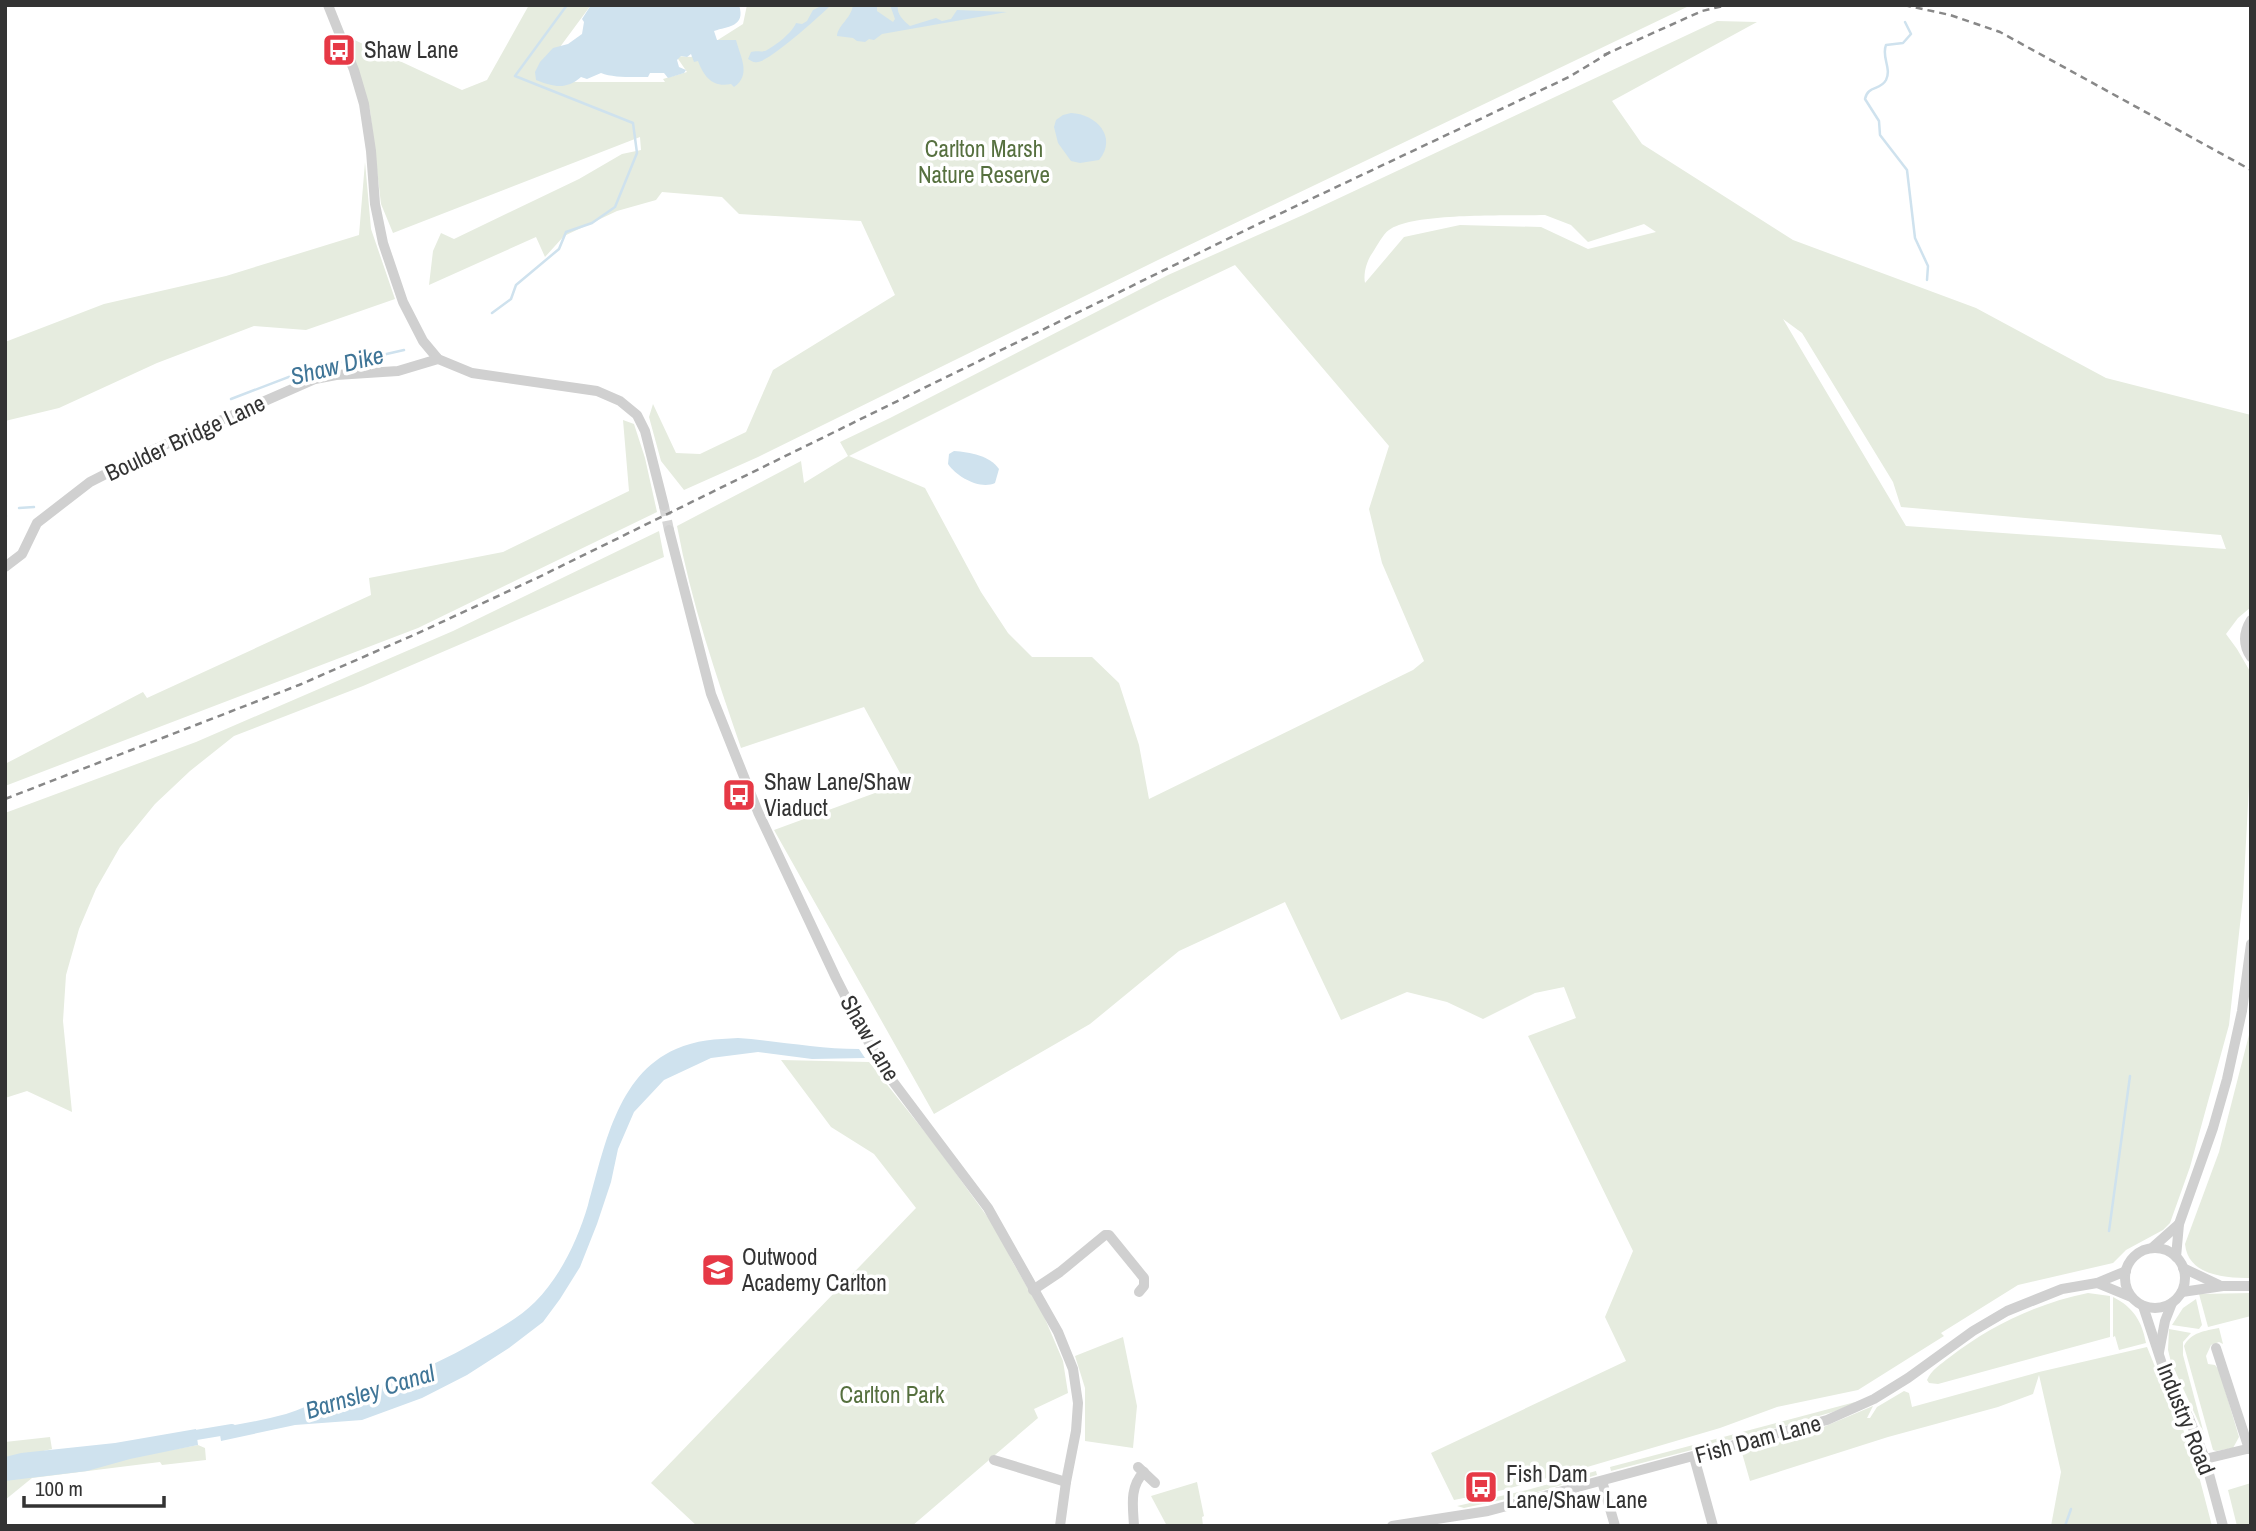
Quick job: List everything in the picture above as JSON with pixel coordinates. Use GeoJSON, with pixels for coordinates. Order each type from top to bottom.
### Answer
{"type":"FeatureCollection","features":[{"type":"Feature","properties":{"kind":"street"},"geometry":{"type":"LineString","coordinates":[[328,5],[354,70],[364,104],[375,204],[395,280],[423,341],[438,359],[472,373],[597,391],[620,401],[637,415],[645,431],[664,506]]}},
{"type":"Feature","properties":{"kind":"street","name":"Boulder Bridge Lane"},"geometry":{"type":"LineString","coordinates":[[5,567],[22,554],[37,523],[90,482],[153,450],[315,379],[398,371],[438,359]]}},
{"type":"Feature","properties":{"kind":"street","name":"Shaw Lane"},"geometry":{"type":"LineString","coordinates":[[669,530],[711,694],[758,812],[836,978],[891,1079],[988,1208],[1058,1332],[1073,1369],[1077,1390],[1076,1431],[1060,1526]]}},
{"type":"Feature","properties":{"kind":"street"},"geometry":{"type":"LineString","coordinates":[[2251,620],[2246,627],[2244,639],[2251,657]]}},
{"type":"Feature","properties":{"kind":"street"},"geometry":{"type":"LineString","coordinates":[[2176,1257],[2179,1224],[2213,1128],[2227,1079],[2242,1011],[2251,944]]}},
{"type":"Feature","properties":{"kind":"street"},"geometry":{"type":"LineString","coordinates":[[2152,1248],[2179,1224]]}},
{"type":"Feature","properties":{"kind":"street"},"geometry":{"type":"LineString","coordinates":[[1033,1290],[1105,1235],[1109,1236],[1144,1278],[1144,1286],[1139,1292]]}},
{"type":"Feature","properties":{"kind":"street"},"geometry":{"type":"LineString","coordinates":[[2097,1283],[2131,1297],[2143,1306],[2158,1308],[2172,1303],[2182,1292],[2185,1276],[2176,1257],[2165,1250],[2152,1248],[2133,1258],[2126,1271],[2126,1284],[2131,1297]]}},
{"type":"Feature","properties":{"kind":"street"},"geometry":{"type":"LineString","coordinates":[[2183,1268],[2223,1286]]}},
{"type":"Feature","properties":{"kind":"street","name":"Fish Dam Lane"},"geometry":{"type":"LineString","coordinates":[[1392,1526],[1488,1511],[1827,1420],[1874,1399],[1909,1378],[1973,1331],[2007,1311],[2063,1289],[2097,1283],[2126,1271]]}},
{"type":"Feature","properties":{"kind":"street"},"geometry":{"type":"LineString","coordinates":[[2182,1292],[2223,1286],[2251,1286]]}},
{"type":"Feature","properties":{"kind":"street","name":"Industry Road"},"geometry":{"type":"LineString","coordinates":[[2159,1353],[2165,1321],[2172,1303]]}},
{"type":"Feature","properties":{"kind":"street","name":"Industry Road"},"geometry":{"type":"LineString","coordinates":[[2143,1306],[2169,1381],[2189,1418],[2205,1459],[2223,1526]]}},
{"type":"Feature","properties":{"kind":"street"},"geometry":{"type":"LineString","coordinates":[[2205,1459],[2250,1448],[2216,1354]]}},
{"type":"Feature","properties":{"kind":"street"},"geometry":{"type":"LineString","coordinates":[[1694,1457],[1713,1526]]}},
{"type":"Feature","properties":{"kind":"street"},"geometry":{"type":"LineString","coordinates":[[995,1460],[1066,1482]]}},
{"type":"Feature","properties":{"kind":"street"},"geometry":{"type":"LineString","coordinates":[[1134,1526],[1133,1493],[1141,1470],[1155,1483]]}},
{"type":"Feature","properties":{"kind":"street"},"geometry":{"type":"LineString","coordinates":[[1602,1481],[1615,1526]]}},
{"type":"Feature","properties":{"kind":"green space","name":"Carlton Marsh Nature Reserve"},"geometry":{"type":"Polygon","coordinates":[[[529,5],[591,5],[543,70],[568,82],[665,82],[663,79],[687,72],[676,56],[691,57],[743,24],[747,5],[1691,5],[1158,260],[758,457],[684,490],[661,461],[649,417],[653,404],[676,453],[700,454],[746,432],[773,370],[895,295],[861,221],[739,214],[722,197],[662,192],[656,200],[617,211],[564,236],[545,257],[536,237],[429,285],[433,251],[441,233],[454,239],[579,179],[622,154],[641,150],[640,137],[393,233],[381,204],[370,110],[348,37],[462,90],[487,80],[529,5]]]}},
{"type":"Feature","properties":{"kind":"green space"},"geometry":{"type":"Polygon","coordinates":[[[1717,21],[1757,22],[1612,101],[1642,144],[1793,240],[1976,308],[2106,378],[2251,415],[2251,607],[2226,634],[2251,673],[2251,749],[2243,897],[2229,1025],[2190,1167],[2170,1223],[2163,1230],[2126,1250],[2113,1263],[2018,1285],[1941,1333],[1944,1336],[1858,1390],[1777,1407],[1720,1428],[1577,1470],[1454,1500],[1431,1453],[1626,1361],[1605,1317],[1633,1251],[1528,1036],[1576,1018],[1564,987],[1535,993],[1483,1019],[1447,1002],[1407,992],[1341,1020],[1285,902],[1179,951],[1090,1024],[934,1114],[774,830],[905,782],[864,707],[741,748],[713,666],[677,526],[801,461],[804,483],[848,456],[840,442],[1168,275],[1303,215],[1717,21]],[[1487,215],[1419,220],[1401,224],[1382,237],[1371,255],[1365,271],[1365,283],[1404,237],[1460,225],[1541,227],[1588,249],[1656,232],[1644,224],[1588,242],[1571,225],[1545,215],[1487,215]],[[1235,265],[849,456],[925,488],[981,592],[1008,633],[1032,657],[1092,657],[1119,683],[1139,745],[1149,799],[1413,670],[1424,661],[1382,563],[1369,509],[1389,446],[1235,265]],[[1783,319],[1906,526],[2226,549],[2221,535],[1901,507],[1893,482],[1802,333],[1783,319]]]}},
{"type":"Feature","properties":{"kind":"green space"},"geometry":{"type":"Polygon","coordinates":[[[365,162],[371,229],[395,299],[306,330],[254,326],[157,363],[59,408],[5,421],[5,342],[104,304],[226,276],[359,235],[365,162]]]}},
{"type":"Feature","properties":{"kind":"green space"},"geometry":{"type":"Polygon","coordinates":[[[623,420],[634,424],[657,512],[418,628],[5,786],[5,764],[143,692],[147,698],[371,595],[369,578],[503,552],[629,491],[623,420]]]}},
{"type":"Feature","properties":{"kind":"green space"},"geometry":{"type":"Polygon","coordinates":[[[659,531],[664,557],[363,686],[234,736],[190,771],[155,804],[120,847],[96,889],[79,929],[66,975],[63,1021],[72,1112],[27,1091],[5,1098],[5,813],[196,742],[453,631],[659,531]]]}},
{"type":"Feature","properties":{"kind":"green space"},"geometry":{"type":"Polygon","coordinates":[[[2251,1027],[2251,1278],[2241,1278],[2220,1276],[2201,1269],[2193,1263],[2185,1244],[2219,1152],[2251,1027]]]}},
{"type":"Feature","properties":{"kind":"green space","name":"Carlton Park"},"geometry":{"type":"Polygon","coordinates":[[[781,1060],[869,1062],[936,1146],[997,1230],[1043,1314],[1063,1361],[1068,1393],[1034,1409],[1038,1418],[912,1526],[697,1526],[651,1483],[916,1208],[874,1154],[831,1127],[781,1060]]]}},
{"type":"Feature","properties":{"kind":"green space"},"geometry":{"type":"Polygon","coordinates":[[[2088,1293],[2110,1296],[2110,1337],[1938,1384],[1929,1383],[1927,1380],[1943,1362],[1981,1335],[2033,1309],[2088,1293]]]}},
{"type":"Feature","properties":{"kind":"green space"},"geometry":{"type":"Polygon","coordinates":[[[2251,1293],[2251,1316],[2208,1327],[2199,1294],[2251,1293]]]}},
{"type":"Feature","properties":{"kind":"green space"},"geometry":{"type":"Polygon","coordinates":[[[2113,1297],[2126,1305],[2136,1316],[2146,1343],[2119,1350],[2115,1336],[2113,1337],[2113,1297]]]}},
{"type":"Feature","properties":{"kind":"green space"},"geometry":{"type":"Polygon","coordinates":[[[2196,1299],[2202,1325],[2199,1329],[2172,1325],[2183,1308],[2196,1299]]]}},
{"type":"Feature","properties":{"kind":"green space"},"geometry":{"type":"Polygon","coordinates":[[[2219,1328],[2223,1344],[2219,1342],[2211,1345],[2206,1356],[2208,1364],[2215,1365],[2219,1370],[2239,1437],[2233,1448],[2216,1451],[2213,1450],[2184,1346],[2194,1335],[2219,1328]]]}},
{"type":"Feature","properties":{"kind":"green space"},"geometry":{"type":"Polygon","coordinates":[[[2169,1329],[2191,1333],[2183,1342],[2183,1355],[2204,1434],[2171,1362],[2168,1350],[2169,1329]]]}},
{"type":"Feature","properties":{"kind":"green space"},"geometry":{"type":"Polygon","coordinates":[[[1123,1337],[1137,1406],[1133,1448],[1085,1441],[1085,1388],[1075,1356],[1123,1337]]]}},
{"type":"Feature","properties":{"kind":"green space"},"geometry":{"type":"Polygon","coordinates":[[[2147,1347],[2195,1461],[2212,1526],[2051,1526],[2061,1472],[2039,1375],[2033,1394],[1998,1407],[1888,1437],[1750,1481],[1742,1453],[1802,1436],[1873,1406],[1867,1418],[1870,1418],[1877,1407],[1904,1391],[1909,1393],[1912,1407],[2039,1372],[2147,1347]]]}},
{"type":"Feature","properties":{"kind":"green space"},"geometry":{"type":"Polygon","coordinates":[[[1859,1401],[1795,1423],[1611,1471],[1610,1467],[1859,1401]]]}},
{"type":"Feature","properties":{"kind":"green space"},"geometry":{"type":"Polygon","coordinates":[[[50,1437],[52,1449],[5,1460],[5,1442],[50,1437]]]}},
{"type":"Feature","properties":{"kind":"green space"},"geometry":{"type":"Polygon","coordinates":[[[198,1445],[205,1448],[206,1460],[162,1465],[160,1462],[32,1478],[5,1500],[5,1481],[8,1480],[198,1445]]]}},
{"type":"Feature","properties":{"kind":"green space"},"geometry":{"type":"Polygon","coordinates":[[[1596,1471],[1597,1475],[1530,1494],[1464,1508],[1457,1506],[1527,1490],[1596,1471]]]}},
{"type":"Feature","properties":{"kind":"green space"},"geometry":{"type":"Polygon","coordinates":[[[1197,1482],[1204,1516],[1203,1526],[1167,1526],[1151,1496],[1197,1482]]]}},
{"type":"Feature","properties":{"kind":"green space"},"geometry":{"type":"Polygon","coordinates":[[[2251,1483],[2251,1526],[2237,1526],[2228,1490],[2251,1483]]]}},
{"type":"Feature","properties":{"kind":"water"},"geometry":{"type":"Polygon","coordinates":[[[591,5],[739,5],[741,12],[738,22],[714,31],[717,40],[736,40],[744,71],[742,77],[734,87],[731,84],[714,83],[703,72],[698,61],[694,62],[691,54],[687,57],[681,56],[677,60],[679,67],[686,70],[684,73],[668,78],[664,73],[636,77],[601,73],[587,79],[581,77],[565,86],[536,80],[535,72],[540,62],[553,48],[568,44],[582,34],[582,19],[591,5]]]}},
{"type":"Feature","properties":{"kind":"water"},"geometry":{"type":"Polygon","coordinates":[[[823,5],[831,5],[773,54],[758,62],[748,59],[751,52],[765,51],[775,45],[796,23],[807,21],[813,10],[823,5]]]}},
{"type":"Feature","properties":{"kind":"water"},"geometry":{"type":"Polygon","coordinates":[[[853,5],[877,5],[877,11],[893,22],[895,19],[890,5],[898,5],[899,14],[910,26],[936,18],[942,21],[951,19],[957,10],[1007,12],[882,34],[865,42],[837,36],[853,5]]]}},
{"type":"Feature","properties":{"kind":"water"},"geometry":{"type":"Polygon","coordinates":[[[1071,113],[1089,118],[1102,128],[1106,143],[1099,160],[1080,163],[1071,161],[1058,143],[1054,127],[1056,120],[1071,113]]]}},
{"type":"Feature","properties":{"kind":"water"},"geometry":{"type":"Polygon","coordinates":[[[954,451],[973,454],[990,461],[999,469],[995,483],[983,485],[969,481],[957,473],[948,464],[949,454],[954,451]]]}},
{"type":"Feature","properties":{"kind":"water","name":"Barnsley Canal"},"geometry":{"type":"Polygon","coordinates":[[[738,1038],[859,1049],[865,1058],[812,1059],[758,1052],[711,1058],[664,1080],[634,1112],[618,1149],[611,1182],[580,1267],[543,1322],[467,1375],[422,1398],[362,1420],[295,1425],[221,1441],[219,1428],[286,1414],[326,1399],[398,1379],[455,1353],[521,1314],[553,1281],[574,1244],[607,1138],[626,1095],[639,1077],[656,1061],[676,1049],[706,1040],[738,1038]]]}},
{"type":"Feature","properties":{"kind":"water"},"geometry":{"type":"Polygon","coordinates":[[[196,1429],[198,1445],[87,1471],[5,1481],[5,1457],[115,1443],[196,1429]]]}},
{"type":"Feature","properties":{"kind":"waterway"},"geometry":{"type":"LineString","coordinates":[[492,313],[511,299],[516,285],[559,249],[566,232],[592,223],[615,207],[637,153],[633,123],[515,76],[567,5]]}},
{"type":"Feature","properties":{"kind":"waterway"},"geometry":{"type":"LineString","coordinates":[[1905,22],[1911,34],[1903,43],[1886,45],[1888,76],[1881,86],[1869,92],[1865,99],[1879,121],[1880,135],[1907,170],[1915,238],[1928,266],[1927,280]]}},
{"type":"Feature","properties":{"kind":"waterway","name":"Shaw Dike"},"geometry":{"type":"LineString","coordinates":[[231,399],[320,365],[404,350]]}},
{"type":"Feature","properties":{"kind":"waterway","name":"Shaw Dike"},"geometry":{"type":"LineString","coordinates":[[19,508],[34,507]]}},
{"type":"Feature","properties":{"kind":"waterway"},"geometry":{"type":"LineString","coordinates":[[2109,1231],[2130,1076]]}},
{"type":"Feature","properties":{"kind":"waterway","name":"Barnsley Canal"},"geometry":{"type":"LineString","coordinates":[[184,1437],[232,1429]]}},
{"type":"Feature","properties":{"kind":"waterway"},"geometry":{"type":"LineString","coordinates":[[2065,1526],[2071,1509]]}},
{"type":"Feature","properties":{"kind":"tunnel"},"geometry":{"type":"LineString","coordinates":[[664,506],[669,530]]}},
{"type":"Feature","properties":{"kind":"railway"},"geometry":{"type":"LineString","coordinates":[[1604,55],[1702,11],[1727,5]]}},
{"type":"Feature","properties":{"kind":"railway"},"geometry":{"type":"LineString","coordinates":[[1904,5],[1950,15],[2000,32],[2251,170]]}},
{"type":"Feature","properties":{"kind":"railway"},"geometry":{"type":"LineString","coordinates":[[5,799],[299,685],[539,577],[1254,226],[1569,77],[1612,51]]}},
{"type":"Feature","properties":{"kind":"place","name":"Shaw Lane"},"geometry":{"type":"Point","coordinates":[339,50]}},
{"type":"Feature","properties":{"kind":"place","name":"Shaw Lane/Shaw Viaduct"},"geometry":{"type":"Point","coordinates":[739,795]}},
{"type":"Feature","properties":{"kind":"place","name":"Outwood Academy Carlton"},"geometry":{"type":"Point","coordinates":[718,1270]}},
{"type":"Feature","properties":{"kind":"place","name":"Fish Dam Lane/Shaw Lane"},"geometry":{"type":"Point","coordinates":[1481,1487]}}]}
